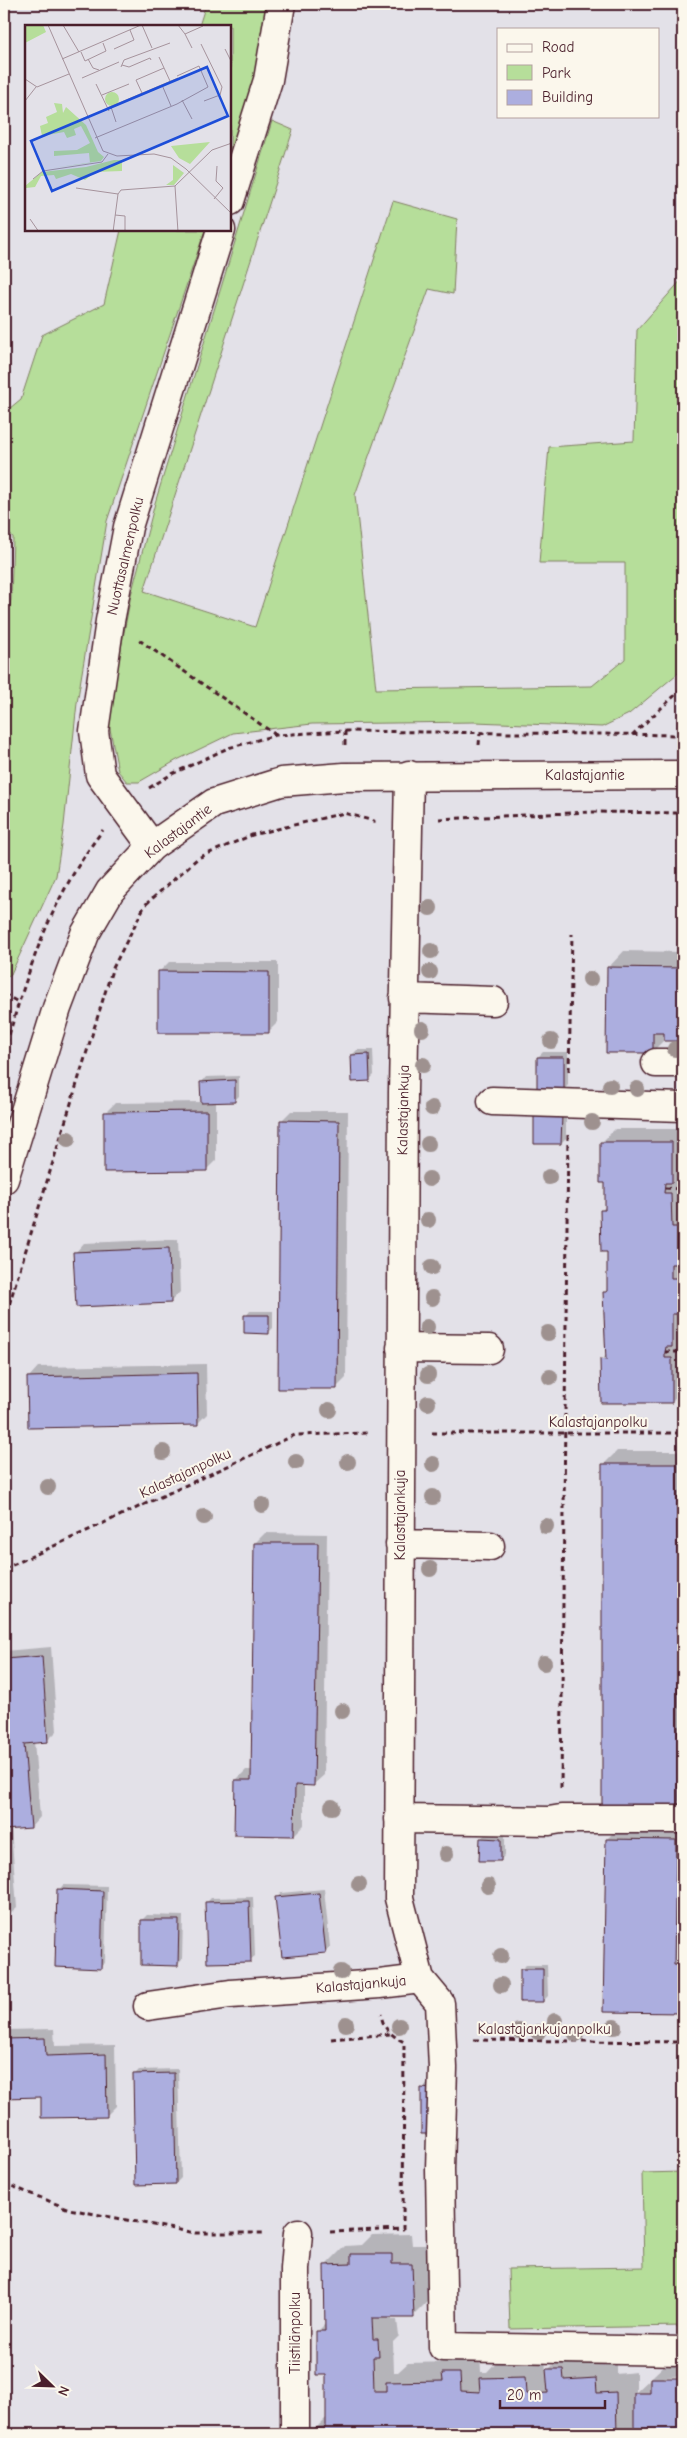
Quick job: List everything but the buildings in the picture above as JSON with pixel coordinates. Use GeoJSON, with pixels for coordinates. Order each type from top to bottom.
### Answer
{"type":"FeatureCollection","features":[{"type":"Feature","properties":{"kind":"street"},"geometry":{"type":"LineString","coordinates":[[231,199],[268,80],[281,4]]}},
{"type":"Feature","properties":{"kind":"street","name":"Nuottasalmenpolku"},"geometry":{"type":"LineString","coordinates":[[152,846],[100,775],[94,731],[110,621],[128,526],[221,231]]}},
{"type":"Feature","properties":{"kind":"street","name":"Kalastajantie"},"geometry":{"type":"LineString","coordinates":[[4,1179],[57,1008],[85,934],[110,891],[152,846],[214,803],[281,782],[344,777],[409,775],[683,775]]}},
{"type":"Feature","properties":{"kind":"street","name":"Kalastajankuja"},"geometry":{"type":"LineString","coordinates":[[148,2006],[230,1994],[380,1984],[420,1979],[399,1898],[404,998],[409,775]]}},
{"type":"Feature","properties":{"kind":"street"},"geometry":{"type":"LineString","coordinates":[[404,998],[493,1001]]}},
{"type":"Feature","properties":{"kind":"street"},"geometry":{"type":"LineString","coordinates":[[656,1063],[683,1063]]}},
{"type":"Feature","properties":{"kind":"street"},"geometry":{"type":"LineString","coordinates":[[492,1101],[683,1107]]}},
{"type":"Feature","properties":{"kind":"street"},"geometry":{"type":"LineString","coordinates":[[401,1348],[489,1349]]}},
{"type":"Feature","properties":{"kind":"street"},"geometry":{"type":"LineString","coordinates":[[400,1544],[490,1546]]}},
{"type":"Feature","properties":{"kind":"street"},"geometry":{"type":"LineString","coordinates":[[399,1819],[549,1821],[560,1819],[683,1819]]}},
{"type":"Feature","properties":{"kind":"street"},"geometry":{"type":"LineString","coordinates":[[420,1979],[440,2003],[442,2040],[440,2169],[443,2347],[683,2351]]}},
{"type":"Feature","properties":{"kind":"street","name":"Tiistilänpolku"},"geometry":{"type":"LineString","coordinates":[[295,2434],[295,2269],[298,2233]]}},
{"type":"Feature","properties":{"kind":"path"},"geometry":{"type":"LineString","coordinates":[[110,621],[228,700],[276,735]]}},
{"type":"Feature","properties":{"kind":"path"},"geometry":{"type":"LineString","coordinates":[[632,736],[683,688]]}},
{"type":"Feature","properties":{"kind":"path"},"geometry":{"type":"LineString","coordinates":[[444,819],[592,812],[683,813]]}},
{"type":"Feature","properties":{"kind":"path"},"geometry":{"type":"LineString","coordinates":[[4,1321],[112,970],[145,905],[198,858],[252,835],[344,813]]}},
{"type":"Feature","properties":{"kind":"path"},"geometry":{"type":"LineString","coordinates":[[560,1819],[572,934]]}},
{"type":"Feature","properties":{"kind":"path"},"geometry":{"type":"LineString","coordinates":[[4,994],[18,1002]]}},
{"type":"Feature","properties":{"kind":"path"},"geometry":{"type":"LineString","coordinates":[[665,1188],[683,1189]]}},
{"type":"Feature","properties":{"kind":"path"},"geometry":{"type":"LineString","coordinates":[[665,1352],[683,1352]]}},
{"type":"Feature","properties":{"kind":"path","name":"Kalastajanpolku"},"geometry":{"type":"LineString","coordinates":[[4,1569],[295,1435],[373,1433]]}},
{"type":"Feature","properties":{"kind":"path","name":"Kalastajanpolku"},"geometry":{"type":"LineString","coordinates":[[431,1433],[683,1433]]}},
{"type":"Feature","properties":{"kind":"path"},"geometry":{"type":"LineString","coordinates":[[678,1509],[683,1509]]}},
{"type":"Feature","properties":{"kind":"path"},"geometry":{"type":"LineString","coordinates":[[678,1593],[683,1593]]}},
{"type":"Feature","properties":{"kind":"path"},"geometry":{"type":"LineString","coordinates":[[678,1674],[683,1675]]}},
{"type":"Feature","properties":{"kind":"path"},"geometry":{"type":"LineString","coordinates":[[678,1756],[683,1756]]}},
{"type":"Feature","properties":{"kind":"path"},"geometry":{"type":"LineString","coordinates":[[4,2183],[69,2208],[195,2233],[298,2233],[403,2229],[404,2042],[390,2034],[382,2023],[380,1984]]}},
{"type":"Feature","properties":{"kind":"path"},"geometry":{"type":"LineString","coordinates":[[331,2039],[390,2034]]}},
{"type":"Feature","properties":{"kind":"path","name":"Kalastajankujanpolku"},"geometry":{"type":"LineString","coordinates":[[404,2042],[442,2040],[683,2042]]}},
{"type":"Feature","properties":{"kind":"green space"},"geometry":{"type":"Polygon","coordinates":[[[206,4],[266,4],[256,78],[231,153],[231,25],[199,25],[206,4]]]}},
{"type":"Feature","properties":{"kind":"green space"},"geometry":{"type":"Polygon","coordinates":[[[272,121],[293,130],[144,591],[255,627],[393,201],[457,219],[453,294],[429,289],[355,495],[376,689],[592,686],[625,659],[625,563],[539,563],[549,447],[634,441],[637,330],[683,278],[683,669],[629,714],[602,727],[475,722],[312,724],[233,733],[177,760],[139,782],[127,782],[118,771],[108,718],[131,595],[155,503],[272,121]]]}},
{"type":"Feature","properties":{"kind":"green space"},"geometry":{"type":"Polygon","coordinates":[[[121,231],[205,231],[107,521],[77,703],[64,825],[56,876],[10,976],[4,977],[4,640],[11,599],[13,537],[4,530],[4,413],[21,399],[42,335],[104,304],[121,231]]]}},
{"type":"Feature","properties":{"kind":"green space"},"geometry":{"type":"Polygon","coordinates":[[[683,2172],[683,2326],[510,2329],[508,2269],[644,2267],[642,2173],[683,2172]]]}}]}
